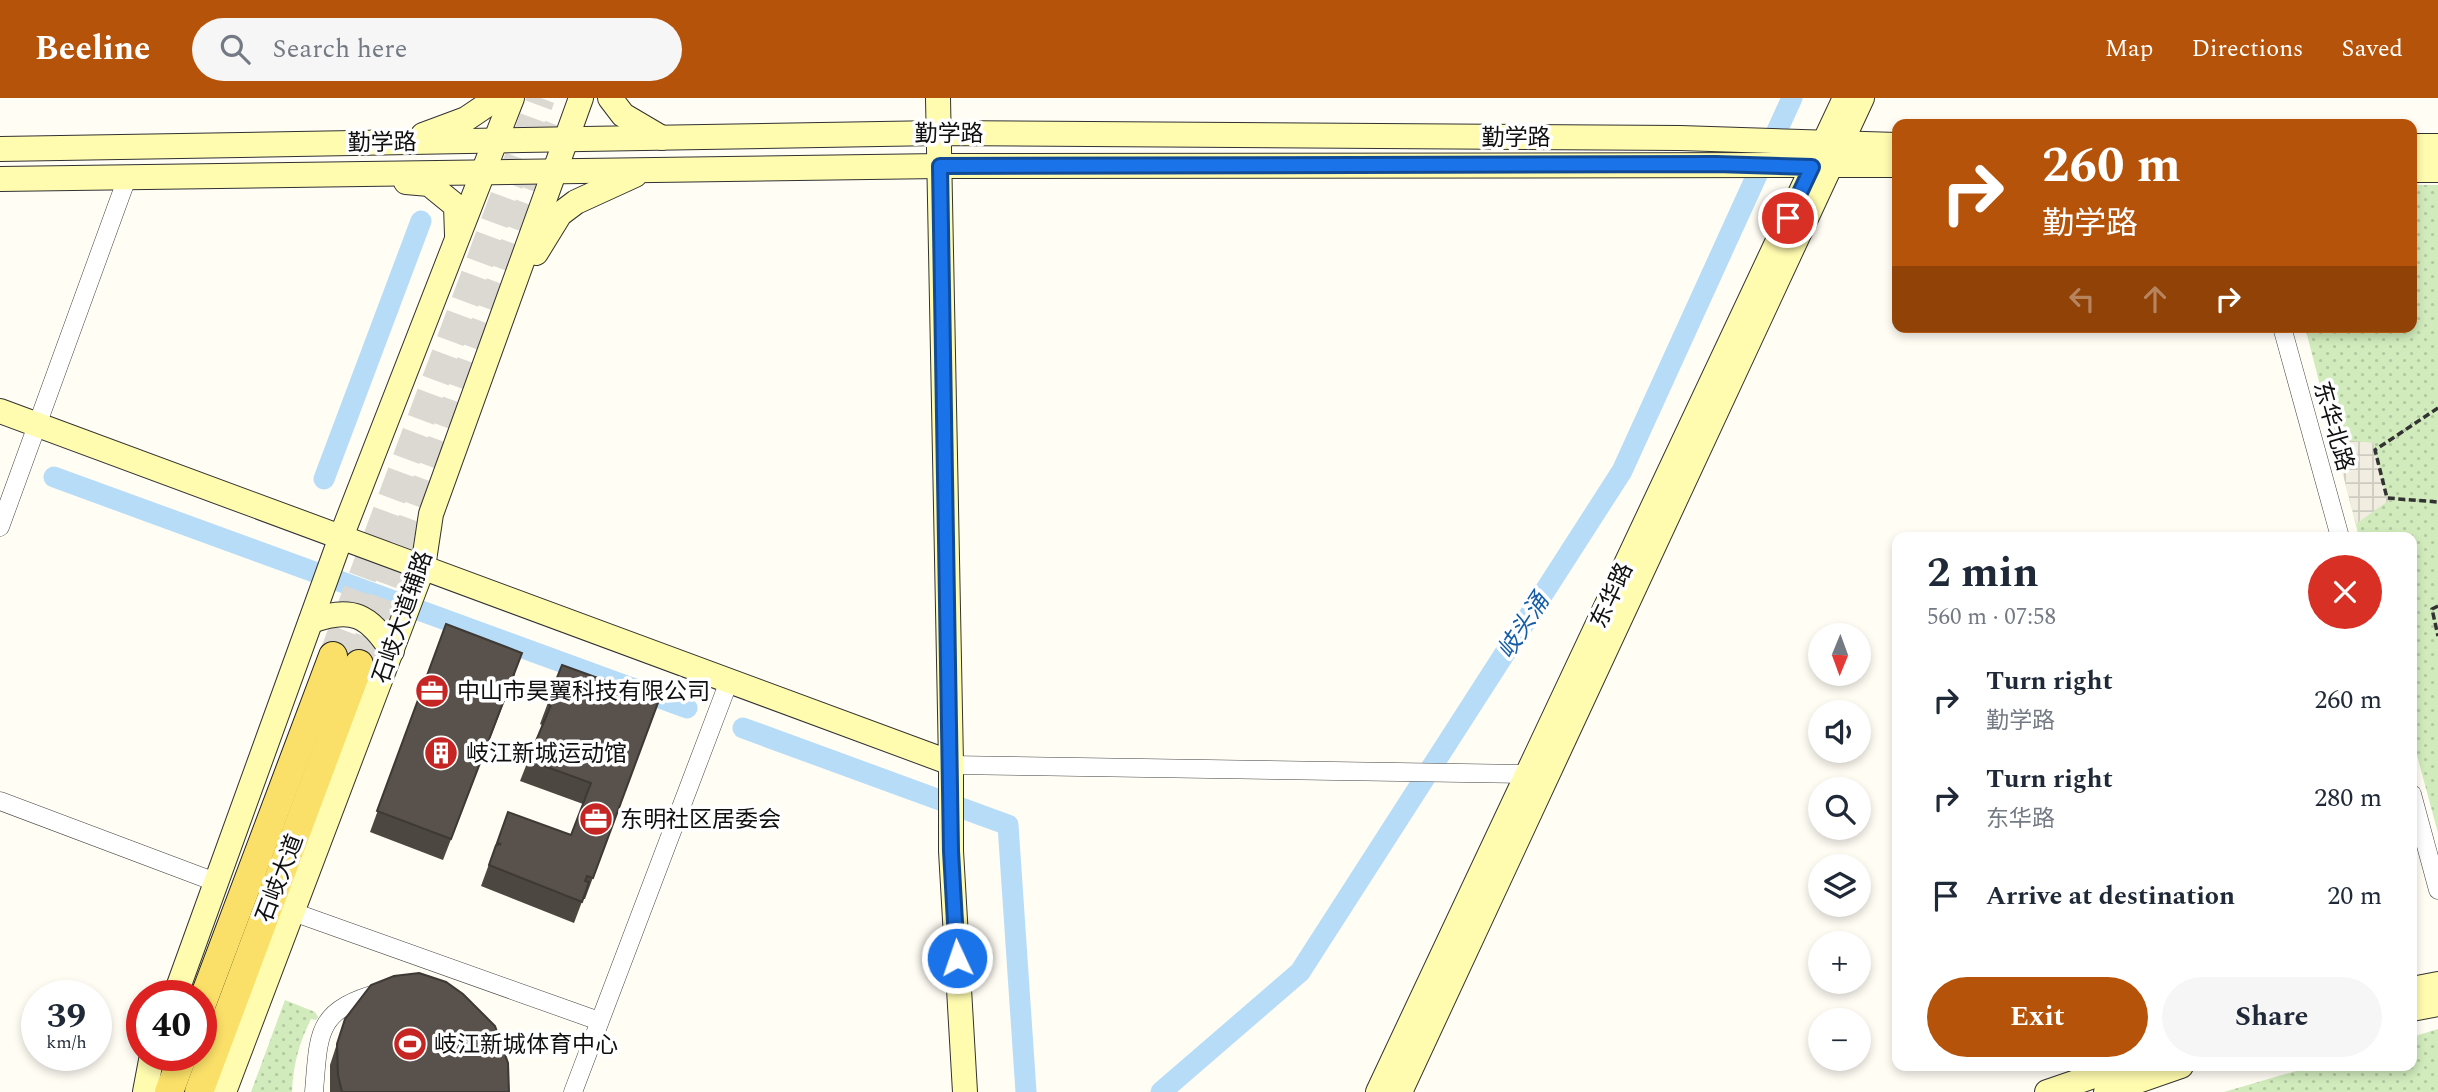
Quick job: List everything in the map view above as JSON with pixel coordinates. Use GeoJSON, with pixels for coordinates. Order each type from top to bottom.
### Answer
{"type":"FeatureCollection","features":[{"type":"Feature","properties":{"kind":"main road"},"geometry":{"type":"LineString","coordinates":[[396,142],[466,119],[497,98]]}},
{"type":"Feature","properties":{"kind":"main road"},"geometry":{"type":"LineString","coordinates":[[181,980],[341,537],[457,238],[473,173],[495,140],[512,98]]}},
{"type":"Feature","properties":{"kind":"main road","name":"石岐大道辅路"},"geometry":{"type":"LineString","coordinates":[[224,1092],[423,567],[431,514],[581,98]]}},
{"type":"Feature","properties":{"kind":"main road"},"geometry":{"type":"LineString","coordinates":[[610,98],[624,115],[662,138]]}},
{"type":"Feature","properties":{"kind":"main road"},"geometry":{"type":"LineString","coordinates":[[938,98],[951,851],[965,1092]]}},
{"type":"Feature","properties":{"kind":"main road","name":"东华路"},"geometry":{"type":"LineString","coordinates":[[1400,1092],[1826,156],[1845,98]]}},
{"type":"Feature","properties":{"kind":"main road","name":"东华路"},"geometry":{"type":"LineString","coordinates":[[1378,1092],[1526,775],[1826,156],[1862,98]]}},
{"type":"Feature","properties":{"kind":"main road","name":"勤学路"},"geometry":{"type":"LineString","coordinates":[[0,149],[939,133],[1728,140],[1892,164]]}},
{"type":"Feature","properties":{"kind":"main road"},"geometry":{"type":"LineString","coordinates":[[2417,145],[2438,146]]}},
{"type":"Feature","properties":{"kind":"main road","name":"勤学路"},"geometry":{"type":"LineString","coordinates":[[336,174],[940,166],[1716,164],[1826,156],[1892,146]]}},
{"type":"Feature","properties":{"kind":"main road"},"geometry":{"type":"LineString","coordinates":[[510,296],[560,214],[576,202],[646,170]]}},
{"type":"Feature","properties":{"kind":"main road"},"geometry":{"type":"LineString","coordinates":[[2417,170],[2438,170]]}},
{"type":"Feature","properties":{"kind":"main road"},"geometry":{"type":"LineString","coordinates":[[0,179],[336,174],[429,184],[456,206],[457,238]]}},
{"type":"Feature","properties":{"kind":"main road"},"geometry":{"type":"LineString","coordinates":[[0,411],[951,764]]}},
{"type":"Feature","properties":{"kind":"main road"},"geometry":{"type":"LineString","coordinates":[[311,621],[332,613],[350,614],[366,620],[379,631],[392,651]]}},
{"type":"Feature","properties":{"kind":"main road","name":"石岐大道"},"geometry":{"type":"LineString","coordinates":[[212,980],[346,660],[217,1039]]}},
{"type":"Feature","properties":{"kind":"main road"},"geometry":{"type":"LineString","coordinates":[[2417,988],[2438,984]]}},
{"type":"Feature","properties":{"kind":"main road"},"geometry":{"type":"LineString","coordinates":[[2417,1008],[2438,1004]]}},
{"type":"Feature","properties":{"kind":"main road"},"geometry":{"type":"LineString","coordinates":[[145,1092],[149,1071]]}},
{"type":"Feature","properties":{"kind":"main road"},"geometry":{"type":"LineString","coordinates":[[169,1092],[177,1071]]}},
{"type":"Feature","properties":{"kind":"main road","name":"石岐大道"},"geometry":{"type":"LineString","coordinates":[[199,1092],[206,1071]]}},
{"type":"Feature","properties":{"kind":"main road"},"geometry":{"type":"LineString","coordinates":[[2047,1092],[2108,1071]]}},
{"type":"Feature","properties":{"kind":"main road"},"geometry":{"type":"LineString","coordinates":[[2106,1092],[2167,1071]]}},
{"type":"Feature","properties":{"kind":"street"},"geometry":{"type":"LineString","coordinates":[[0,527],[127,178]]}},
{"type":"Feature","properties":{"kind":"street","name":"东华北路"},"geometry":{"type":"LineString","coordinates":[[2283,333],[2339,532]]}},
{"type":"Feature","properties":{"kind":"street"},"geometry":{"type":"LineString","coordinates":[[573,1092],[729,681]]}},
{"type":"Feature","properties":{"kind":"street"},"geometry":{"type":"LineString","coordinates":[[951,764],[1526,775]]}},
{"type":"Feature","properties":{"kind":"street"},"geometry":{"type":"LineString","coordinates":[[0,801],[218,883]]}},
{"type":"Feature","properties":{"kind":"street"},"geometry":{"type":"LineString","coordinates":[[2417,812],[2438,890]]}},
{"type":"Feature","properties":{"kind":"street"},"geometry":{"type":"LineString","coordinates":[[293,912],[599,1021]]}},
{"type":"Feature","properties":{"kind":"street"},"geometry":{"type":"LineString","coordinates":[[428,982],[437,962]]}},
{"type":"Feature","properties":{"kind":"street"},"geometry":{"type":"LineString","coordinates":[[314,1092],[319,1036],[335,1011],[359,999],[405,989]]}},
{"type":"Feature","properties":{"kind":"path"},"geometry":{"type":"LineString","coordinates":[[2438,408],[2375,450],[2387,498],[2438,502]]}},
{"type":"Feature","properties":{"kind":"path"},"geometry":{"type":"LineString","coordinates":[[2438,606],[2432,609],[2438,636]]}},
{"type":"Feature","properties":{"kind":"green space"},"geometry":{"type":"Polygon","coordinates":[[[2417,185],[2438,185],[2438,833],[2417,755],[2417,532],[2358,532],[2307,333],[2417,333],[2417,185]]]}},
{"type":"Feature","properties":{"kind":"green space"},"geometry":{"type":"Polygon","coordinates":[[[285,1000],[315,1012],[318,1017],[316,1020],[311,1019],[300,1046],[292,1092],[251,1092],[285,1000]]]}},
{"type":"Feature","properties":{"kind":"green space"},"geometry":{"type":"Polygon","coordinates":[[[2438,1029],[2438,1092],[2224,1092],[2296,1071],[2417,1071],[2417,1035],[2438,1029]]]}},
{"type":"Feature","properties":{"kind":"shaded area"},"geometry":{"type":"Polygon","coordinates":[[[2334,439],[2373,443],[2388,501],[2356,524],[2334,439]]]}},
{"type":"Feature","properties":{"kind":"building","name":"岐江新城运动馆"},"geometry":{"type":"Polygon","coordinates":[[[446,624],[522,653],[451,839],[377,811],[446,624]]]}},
{"type":"Feature","properties":{"kind":"building","name":"东明社区居委会"},"geometry":{"type":"Polygon","coordinates":[[[562,665],[659,700],[593,878],[587,876],[585,881],[589,882],[582,902],[489,865],[496,845],[501,844],[497,843],[508,812],[571,835],[591,783],[528,760],[551,705],[547,703],[562,665]]]}},
{"type":"Feature","properties":{"kind":"building","name":"岐江新城体育中心"},"geometry":{"type":"Polygon","coordinates":[[[419,973],[446,982],[463,994],[495,1026],[508,1063],[509,1092],[342,1092],[338,1075],[337,1044],[345,1019],[371,985],[394,976],[419,973]]]}},
{"type":"Feature","properties":{"kind":"waterway","name":"岐头涌"},"geometry":{"type":"LineString","coordinates":[[1161,1092],[1300,972],[1622,471],[1792,98]]}},
{"type":"Feature","properties":{"kind":"waterway"},"geometry":{"type":"LineString","coordinates":[[324,479],[421,221]]}},
{"type":"Feature","properties":{"kind":"waterway"},"geometry":{"type":"LineString","coordinates":[[54,477],[687,708]]}},
{"type":"Feature","properties":{"kind":"waterway"},"geometry":{"type":"LineString","coordinates":[[743,728],[1008,825],[1026,1092]]}},
{"type":"Feature","properties":{"kind":"tunnel"},"geometry":{"type":"LineString","coordinates":[[333,656],[541,98]]}},
{"type":"Feature","properties":{"kind":"tunnel"},"geometry":{"type":"LineString","coordinates":[[359,664],[561,118]]}},
{"type":"Feature","properties":{"kind":"place","name":"中山市昊翼科技有限公司"},"geometry":{"type":"Point","coordinates":[432,691]}},
{"type":"Feature","properties":{"kind":"place","name":"岐江新城运动馆"},"geometry":{"type":"Point","coordinates":[441,753]}},
{"type":"Feature","properties":{"kind":"place","name":"东明社区居委会"},"geometry":{"type":"Point","coordinates":[596,819]}},
{"type":"Feature","properties":{"kind":"place","name":"岐江新城体育中心"},"geometry":{"type":"Point","coordinates":[410,1044]}},
{"type":"Feature","properties":{"kind":"route"},"geometry":{"type":"LineString","coordinates":[[957,958],[951,851],[940,166],[1716,164],[1812,167],[1788,218]]}}]}
